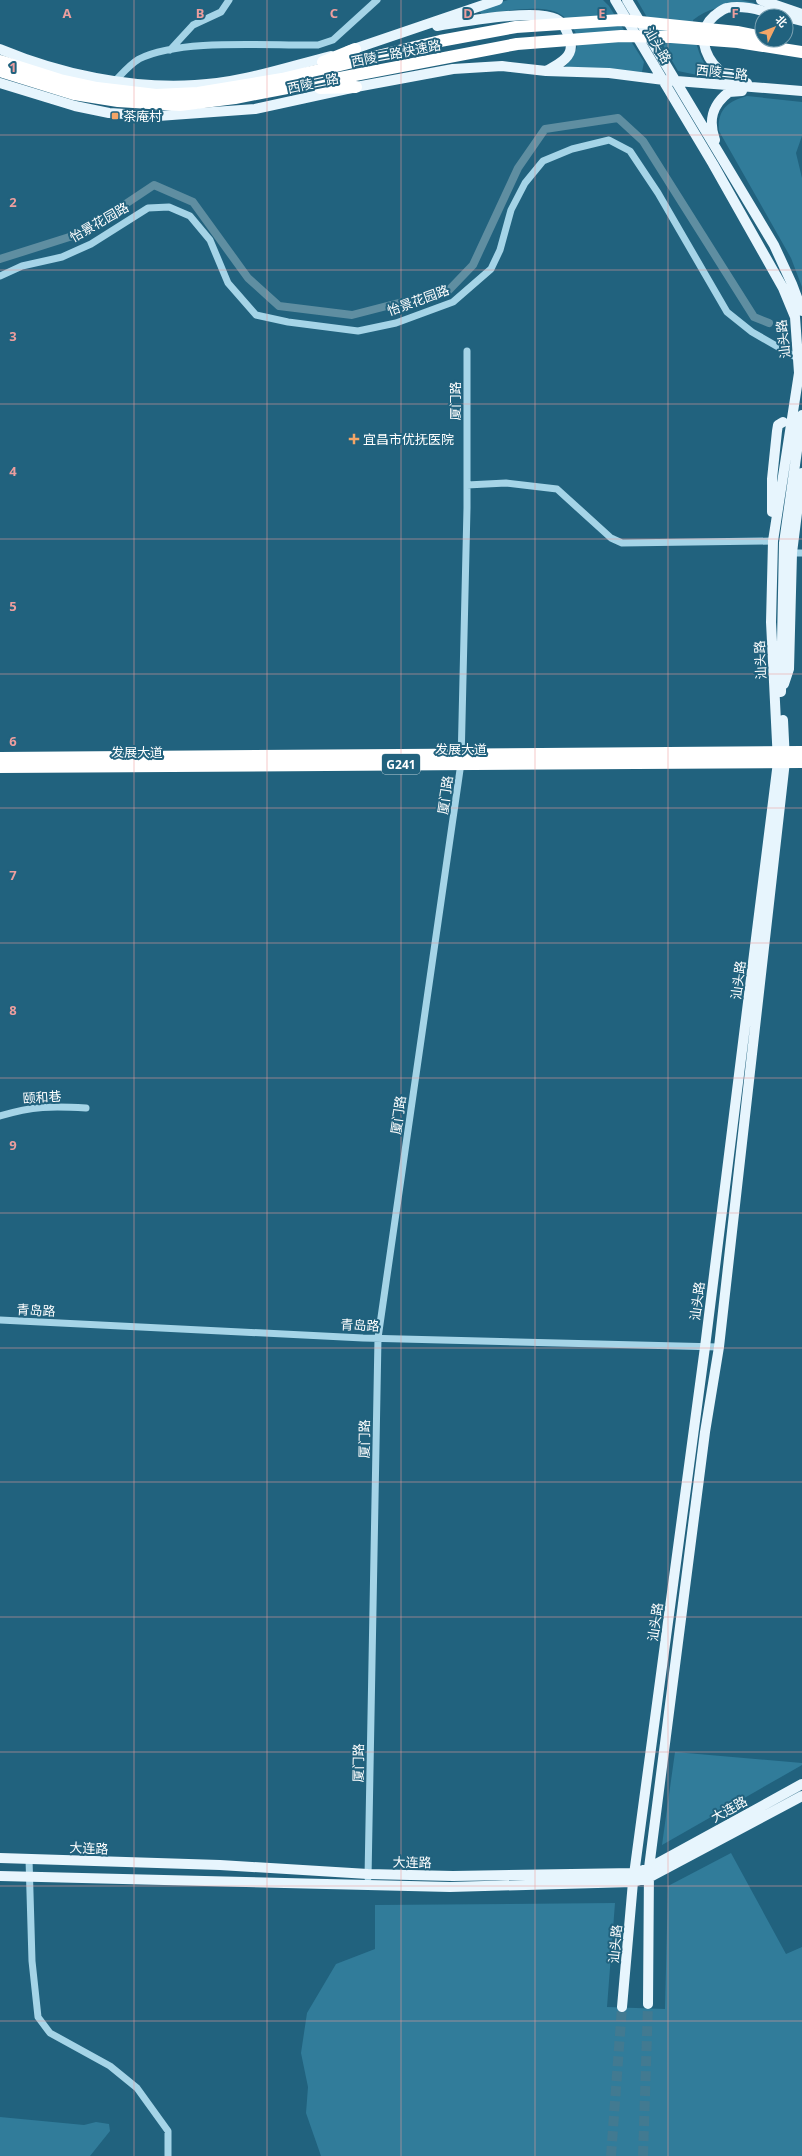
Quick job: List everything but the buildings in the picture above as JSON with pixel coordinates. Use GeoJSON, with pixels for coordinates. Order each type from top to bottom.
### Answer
{"type":"FeatureCollection","features":[{"type":"Feature","properties":{"kind":"highway","name":"西陵二路快速路"},"geometry":{"type":"LineString","coordinates":[[0,71],[74,94],[118,101],[180,105],[235,98],[284,83],[440,41],[516,26],[621,20],[754,40]]}},
{"type":"Feature","properties":{"kind":"highway","name":"西陵二路快速路"},"geometry":{"type":"LineString","coordinates":[[0,61],[60,80],[97,88],[156,95],[198,94],[284,83],[517,44],[621,36],[754,37]]}},
{"type":"Feature","properties":{"kind":"highway","name":"西陵二路快速路"},"geometry":{"type":"LineString","coordinates":[[791,48],[802,53]]}},
{"type":"Feature","properties":{"kind":"highway"},"geometry":{"type":"LineString","coordinates":[[284,83],[356,49]]}},
{"type":"Feature","properties":{"kind":"highway"},"geometry":{"type":"LineString","coordinates":[[114,82],[156,95]]}},
{"type":"Feature","properties":{"kind":"highway"},"geometry":{"type":"LineString","coordinates":[[284,83],[356,87]]}},
{"type":"Feature","properties":{"kind":"highway","name":"发展大道"},"geometry":{"type":"LineString","coordinates":[[0,767],[461,759],[781,756],[802,752]]}},
{"type":"Feature","properties":{"kind":"highway","name":"发展大道"},"geometry":{"type":"LineString","coordinates":[[781,756],[802,762]]}},
{"type":"Feature","properties":{"kind":"highway","name":"发展大道"},"geometry":{"type":"LineString","coordinates":[[0,758],[461,759]]}},
{"type":"Feature","properties":{"kind":"main road","name":"西陵二路"},"geometry":{"type":"LineString","coordinates":[[0,49],[19,57],[114,82],[195,85],[257,76],[356,49],[498,0]]}},
{"type":"Feature","properties":{"kind":"main road","name":"汕头路"},"geometry":{"type":"LineString","coordinates":[[615,0],[722,159],[774,246],[792,284],[802,311]]}},
{"type":"Feature","properties":{"kind":"main road","name":"汕头路"},"geometry":{"type":"LineString","coordinates":[[627,0],[783,288],[795,317],[799,359],[784,543],[781,756],[719,1347],[705,1432],[648,1872],[648,2004]]}},
{"type":"Feature","properties":{"kind":"main road"},"geometry":{"type":"LineString","coordinates":[[760,0],[802,14]]}},
{"type":"Feature","properties":{"kind":"main road"},"geometry":{"type":"LineString","coordinates":[[754,10],[726,8],[710,20],[704,31],[704,45],[706,51],[720,71],[731,78],[764,89]]}},
{"type":"Feature","properties":{"kind":"main road"},"geometry":{"type":"LineString","coordinates":[[419,28],[493,17],[532,15],[556,18],[567,30],[572,46],[569,56],[546,71]]}},
{"type":"Feature","properties":{"kind":"main road","name":"西陵二路"},"geometry":{"type":"LineString","coordinates":[[0,83],[75,106],[109,113],[158,116],[255,109],[356,87],[453,69],[502,66],[546,71],[609,73],[764,89],[802,91]]}},
{"type":"Feature","properties":{"kind":"main road"},"geometry":{"type":"LineString","coordinates":[[722,159],[712,130],[711,117],[714,107],[729,92],[764,89]]}},
{"type":"Feature","properties":{"kind":"main road","name":"汕头路"},"geometry":{"type":"LineString","coordinates":[[622,2006],[634,1877],[705,1347],[781,756],[771,622],[773,541],[794,434],[802,415]]}},
{"type":"Feature","properties":{"kind":"main road"},"geometry":{"type":"LineString","coordinates":[[773,541],[772,479],[778,425],[783,422]]}},
{"type":"Feature","properties":{"kind":"main road"},"geometry":{"type":"LineString","coordinates":[[781,694],[789,669],[802,473]]}},
{"type":"Feature","properties":{"kind":"main road","name":"大连路"},"geometry":{"type":"LineString","coordinates":[[648,1872],[802,1784]]}},
{"type":"Feature","properties":{"kind":"main road","name":"大连路"},"geometry":{"type":"LineString","coordinates":[[0,1876],[368,1879],[453,1876],[634,1877],[648,1872],[802,1796]]}},
{"type":"Feature","properties":{"kind":"main road","name":"大连路"},"geometry":{"type":"LineString","coordinates":[[0,1858],[220,1865],[368,1879]]}},
{"type":"Feature","properties":{"kind":"street"},"geometry":{"type":"LineString","coordinates":[[170,50],[193,25],[221,12],[229,0]]}},
{"type":"Feature","properties":{"kind":"street"},"geometry":{"type":"LineString","coordinates":[[114,82],[139,59],[170,50],[220,45],[318,45],[333,40],[343,33],[377,0]]}},
{"type":"Feature","properties":{"kind":"street","name":"怡景花园路"},"geometry":{"type":"LineString","coordinates":[[0,276],[22,266],[62,257],[92,244],[148,208],[169,207],[190,216],[210,240],[228,283],[256,315],[288,322],[358,331],[381,326],[453,302],[491,269],[500,250],[511,210],[525,183],[543,161],[572,149],[609,140],[630,152],[658,193],[727,312],[752,332],[799,359]]}},
{"type":"Feature","properties":{"kind":"street","name":"厦门路"},"geometry":{"type":"LineString","coordinates":[[368,1879],[378,1338],[461,759],[467,485],[467,351]]}},
{"type":"Feature","properties":{"kind":"street"},"geometry":{"type":"LineString","coordinates":[[467,485],[506,483],[557,490],[611,538],[622,542],[773,541]]}},
{"type":"Feature","properties":{"kind":"street","name":"颐和巷"},"geometry":{"type":"LineString","coordinates":[[0,1116],[27,1108],[45,1106],[86,1108]]}},
{"type":"Feature","properties":{"kind":"street","name":"青岛路"},"geometry":{"type":"LineString","coordinates":[[0,1320],[378,1338],[719,1347]]}},
{"type":"Feature","properties":{"kind":"street"},"geometry":{"type":"LineString","coordinates":[[29,1858],[32,1961],[38,2017],[50,2033],[110,2066],[137,2088],[168,2132],[168,2156]]}},
{"type":"Feature","properties":{"kind":"shaded area"},"geometry":{"type":"Polygon","coordinates":[[[508,0],[603,0],[609,6],[644,62],[642,72],[565,67],[575,53],[578,44],[576,34],[567,20],[555,12],[535,9],[481,14],[479,9],[508,0]]]}},
{"type":"Feature","properties":{"kind":"shaded area"},"geometry":{"type":"Polygon","coordinates":[[[637,0],[741,0],[755,3],[753,6],[729,6],[714,9],[707,11],[693,20],[699,53],[710,72],[721,80],[678,71],[637,0]]]}},
{"type":"Feature","properties":{"kind":"shaded area"},"geometry":{"type":"Polygon","coordinates":[[[747,96],[802,102],[802,136],[796,153],[802,178],[802,287],[791,258],[719,131],[720,117],[725,108],[734,101],[747,96]]]}},
{"type":"Feature","properties":{"kind":"shaded area"},"geometry":{"type":"Polygon","coordinates":[[[675,1752],[802,1763],[802,1765],[662,1845],[675,1752]]]}},
{"type":"Feature","properties":{"kind":"shaded area"},"geometry":{"type":"Polygon","coordinates":[[[731,1853],[786,1954],[802,1947],[802,2156],[321,2156],[306,2113],[308,2087],[301,2053],[307,2013],[336,1964],[375,1949],[375,1905],[615,1903],[607,2007],[665,2009],[668,1886],[731,1853]]]}},
{"type":"Feature","properties":{"kind":"shaded area"},"geometry":{"type":"Polygon","coordinates":[[[0,2117],[84,2125],[96,2122],[109,2124],[110,2131],[90,2156],[0,2156],[0,2117]]]}},
{"type":"Feature","properties":{"kind":"waterway"},"geometry":{"type":"LineString","coordinates":[[0,259],[82,233],[154,185],[193,202],[248,278],[279,306],[352,315],[449,290],[473,265],[518,168],[545,129],[618,118],[643,141],[754,317],[769,323]]}},
{"type":"Feature","properties":{"kind":"tunnel"},"geometry":{"type":"LineString","coordinates":[[643,2156],[648,2004]]}},
{"type":"Feature","properties":{"kind":"tunnel"},"geometry":{"type":"LineString","coordinates":[[611,2156],[622,2007]]}},
{"type":"Feature","properties":{"kind":"place","name":"茶庵村"},"geometry":{"type":"Point","coordinates":[115,116]}},
{"type":"Feature","properties":{"kind":"place","name":"宜昌市优抚医院"},"geometry":{"type":"Point","coordinates":[354,439]}}]}
